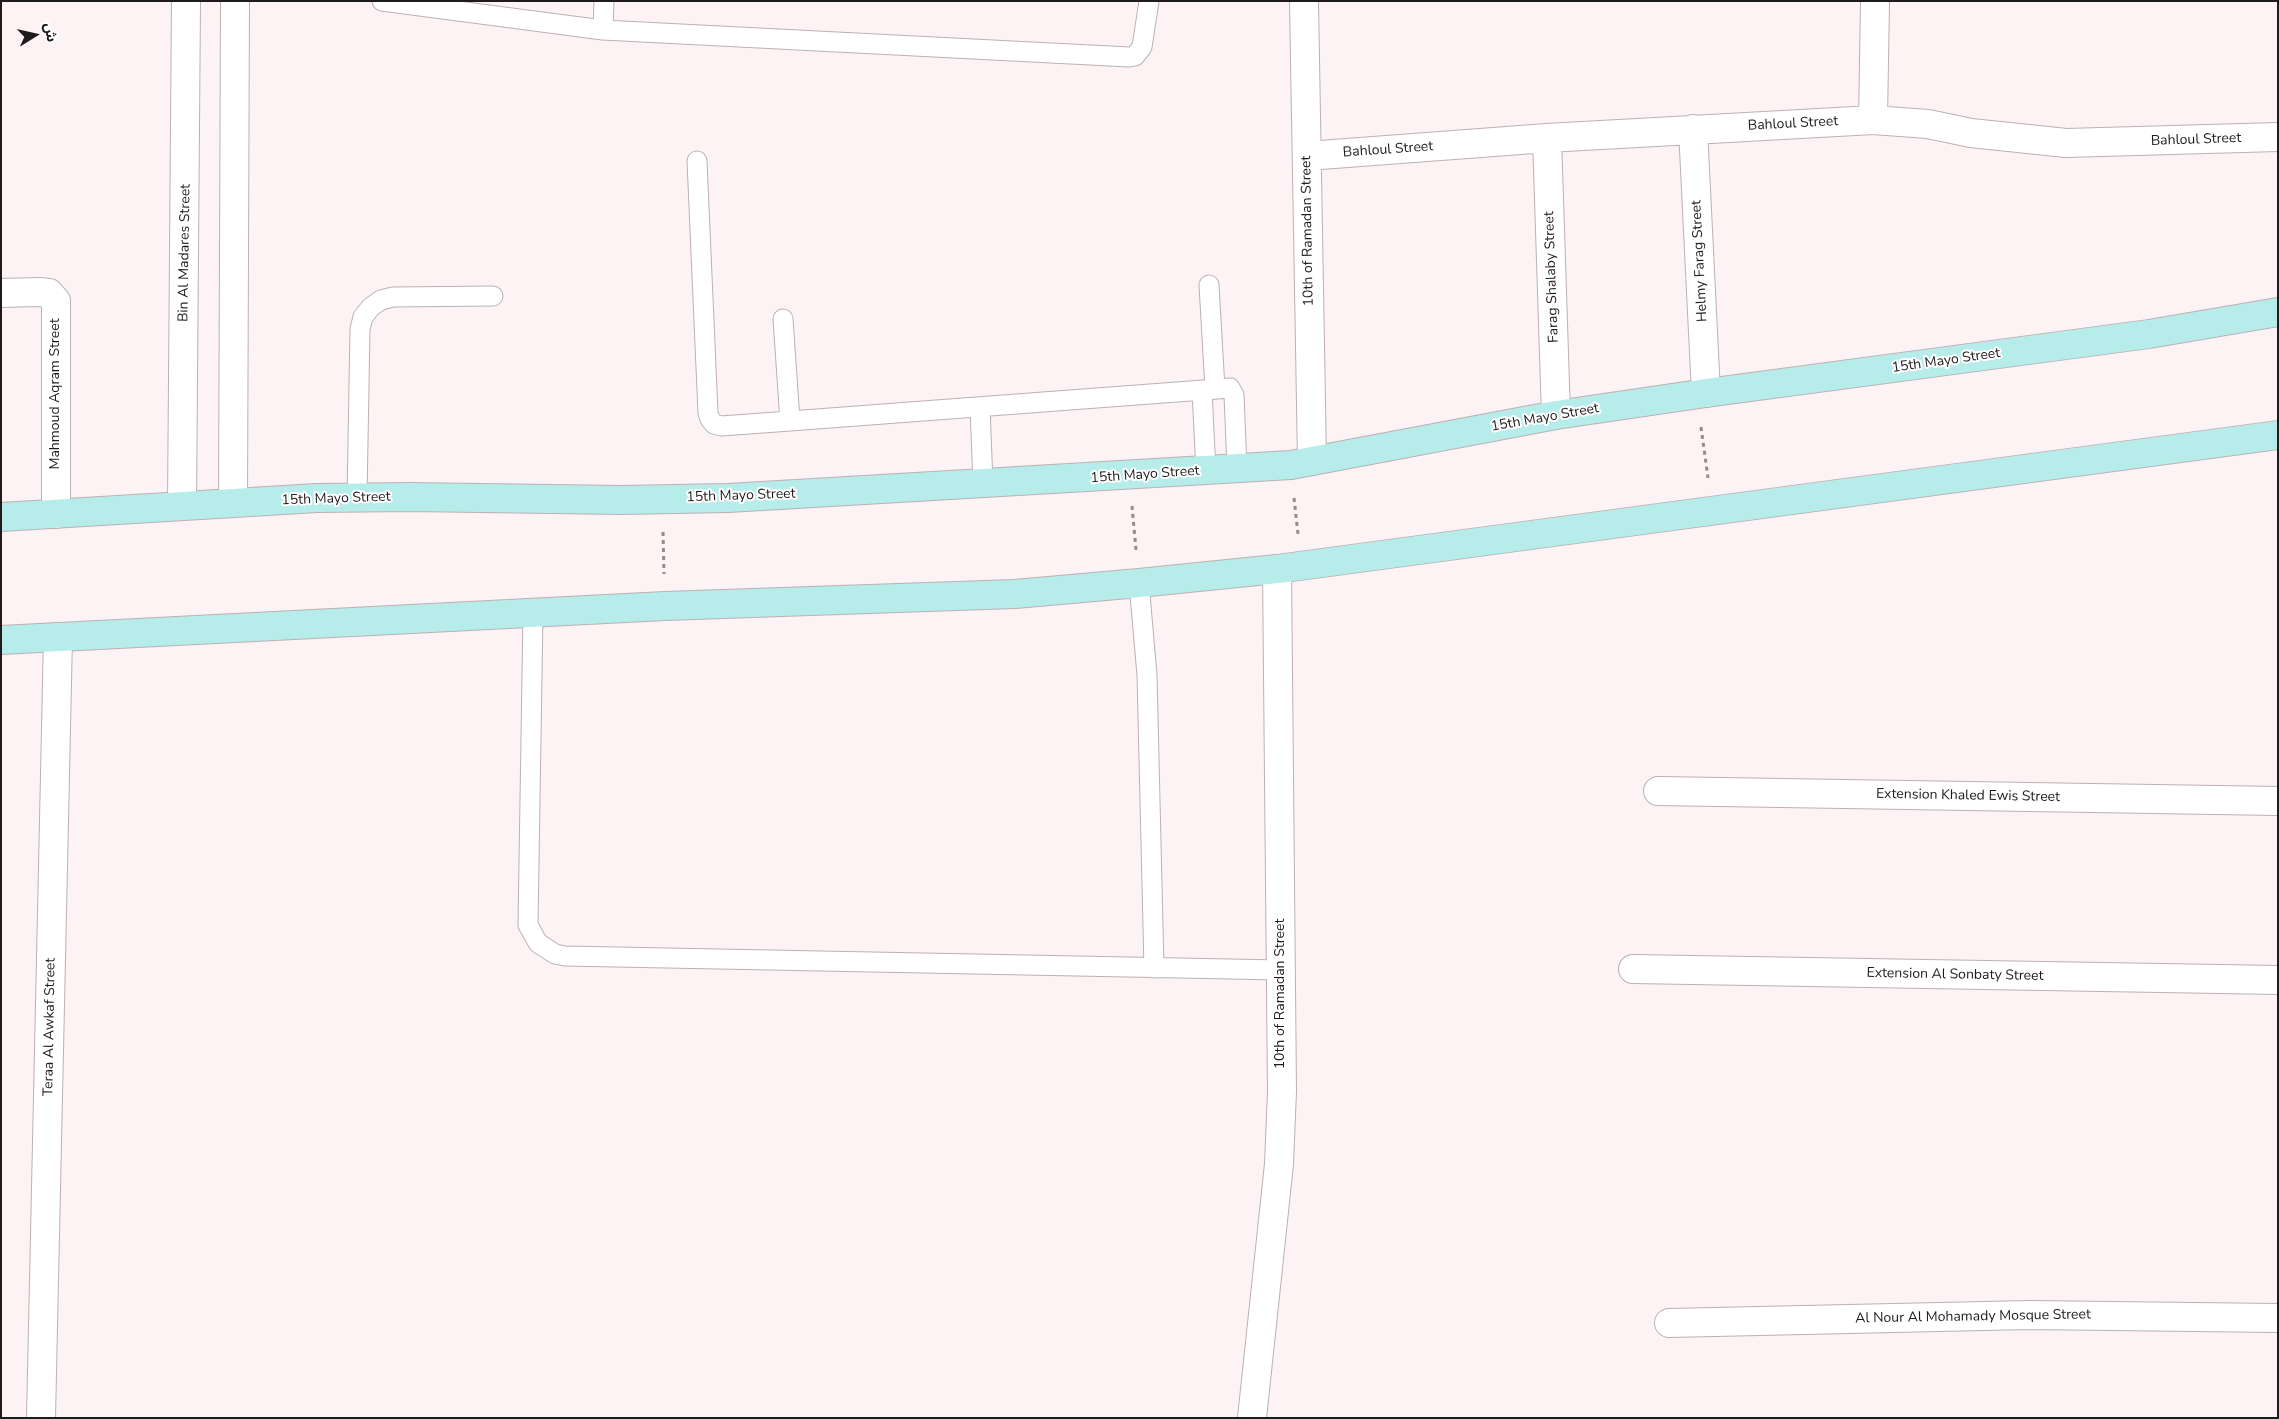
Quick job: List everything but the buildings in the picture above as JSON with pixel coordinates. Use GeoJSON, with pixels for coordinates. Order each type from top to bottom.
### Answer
{"type":"FeatureCollection","features":[{"type":"Feature","properties":{"kind":"main road","name":"15th Mayo Street"},"geometry":{"type":"LineString","coordinates":[[1,517],[233,502],[357,498],[728,498],[1129,476],[1302,463],[1556,416],[1701,394],[2148,334],[2278,312]]}},
{"type":"Feature","properties":{"kind":"main road"},"geometry":{"type":"LineString","coordinates":[[1,640],[665,606],[1015,594],[1139,583],[1289,567],[2278,435]]}},
{"type":"Feature","properties":{"kind":"street","name":"Bin Al Madares Street"},"geometry":{"type":"LineString","coordinates":[[182,506],[186,1]]}},
{"type":"Feature","properties":{"kind":"street"},"geometry":{"type":"LineString","coordinates":[[233,502],[235,1]]}},
{"type":"Feature","properties":{"kind":"street","name":"10th of Ramadan Street"},"geometry":{"type":"LineString","coordinates":[[1302,463],[1307,156],[1304,1]]}},
{"type":"Feature","properties":{"kind":"street"},"geometry":{"type":"LineString","coordinates":[[1873,120],[1875,1]]}},
{"type":"Feature","properties":{"kind":"street","name":"Bahloul Street"},"geometry":{"type":"LineString","coordinates":[[1307,156],[1547,138],[1873,120],[1928,124],[1980,134],[2066,143],[2278,138]]}},
{"type":"Feature","properties":{"kind":"street","name":"Helmy Farag Street"},"geometry":{"type":"LineString","coordinates":[[1693,129],[1701,394]]}},
{"type":"Feature","properties":{"kind":"street","name":"Farag Shalaby Street"},"geometry":{"type":"LineString","coordinates":[[1547,138],[1556,416]]}},
{"type":"Feature","properties":{"kind":"street","name":"Mahmoud Aqram Street"},"geometry":{"type":"LineString","coordinates":[[1,293],[49,293],[56,300],[56,514]]}},
{"type":"Feature","properties":{"kind":"street","name":"10th of Ramadan Street"},"geometry":{"type":"LineString","coordinates":[[1252,1418],[1279,1164],[1282,1091],[1281,970],[1289,567]]}},
{"type":"Feature","properties":{"kind":"street","name":"Teraa Al Awkaf Street"},"geometry":{"type":"LineString","coordinates":[[41,1418],[58,637]]}},
{"type":"Feature","properties":{"kind":"street","name":"Extension Khaled Ewis Street"},"geometry":{"type":"LineString","coordinates":[[1658,791],[2278,801]]}},
{"type":"Feature","properties":{"kind":"street","name":"Extension Al Sonbaty Street"},"geometry":{"type":"LineString","coordinates":[[1633,969],[2278,980]]}},
{"type":"Feature","properties":{"kind":"street","name":"Al Nour Al Mohamady Mosque Street"},"geometry":{"type":"LineString","coordinates":[[1668,1323],[2029,1315],[2278,1318]]}},
{"type":"Feature","properties":{"kind":"lane"},"geometry":{"type":"LineString","coordinates":[[382,1],[603,30],[1129,57],[1139,52],[1142,47],[1149,1]]}},
{"type":"Feature","properties":{"kind":"lane"},"geometry":{"type":"LineString","coordinates":[[603,30],[604,1]]}},
{"type":"Feature","properties":{"kind":"lane"},"geometry":{"type":"LineString","coordinates":[[697,161],[710,419],[714,424],[721,426],[1230,388],[1234,395],[1237,468]]}},
{"type":"Feature","properties":{"kind":"lane"},"geometry":{"type":"LineString","coordinates":[[1206,471],[1209,390],[1209,285]]}},
{"type":"Feature","properties":{"kind":"lane"},"geometry":{"type":"LineString","coordinates":[[357,498],[360,329],[363,317],[380,300],[393,297],[493,296]]}},
{"type":"Feature","properties":{"kind":"lane"},"geometry":{"type":"LineString","coordinates":[[783,319],[790,421]]}},
{"type":"Feature","properties":{"kind":"lane"},"geometry":{"type":"LineString","coordinates":[[980,407],[983,484]]}},
{"type":"Feature","properties":{"kind":"lane"},"geometry":{"type":"LineString","coordinates":[[1139,583],[1147,675],[1154,968]]}},
{"type":"Feature","properties":{"kind":"lane"},"geometry":{"type":"LineString","coordinates":[[532,613],[528,914],[532,934],[545,950],[565,956],[1281,970]]}},
{"type":"Feature","properties":{"kind":"path"},"geometry":{"type":"LineString","coordinates":[[1701,394],[1712,510]]}},
{"type":"Feature","properties":{"kind":"path"},"geometry":{"type":"LineString","coordinates":[[1289,567],[1302,463]]}},
{"type":"Feature","properties":{"kind":"path"},"geometry":{"type":"LineString","coordinates":[[1129,476],[1139,583]]}},
{"type":"Feature","properties":{"kind":"path"},"geometry":{"type":"LineString","coordinates":[[662,499],[665,606]]}}]}
